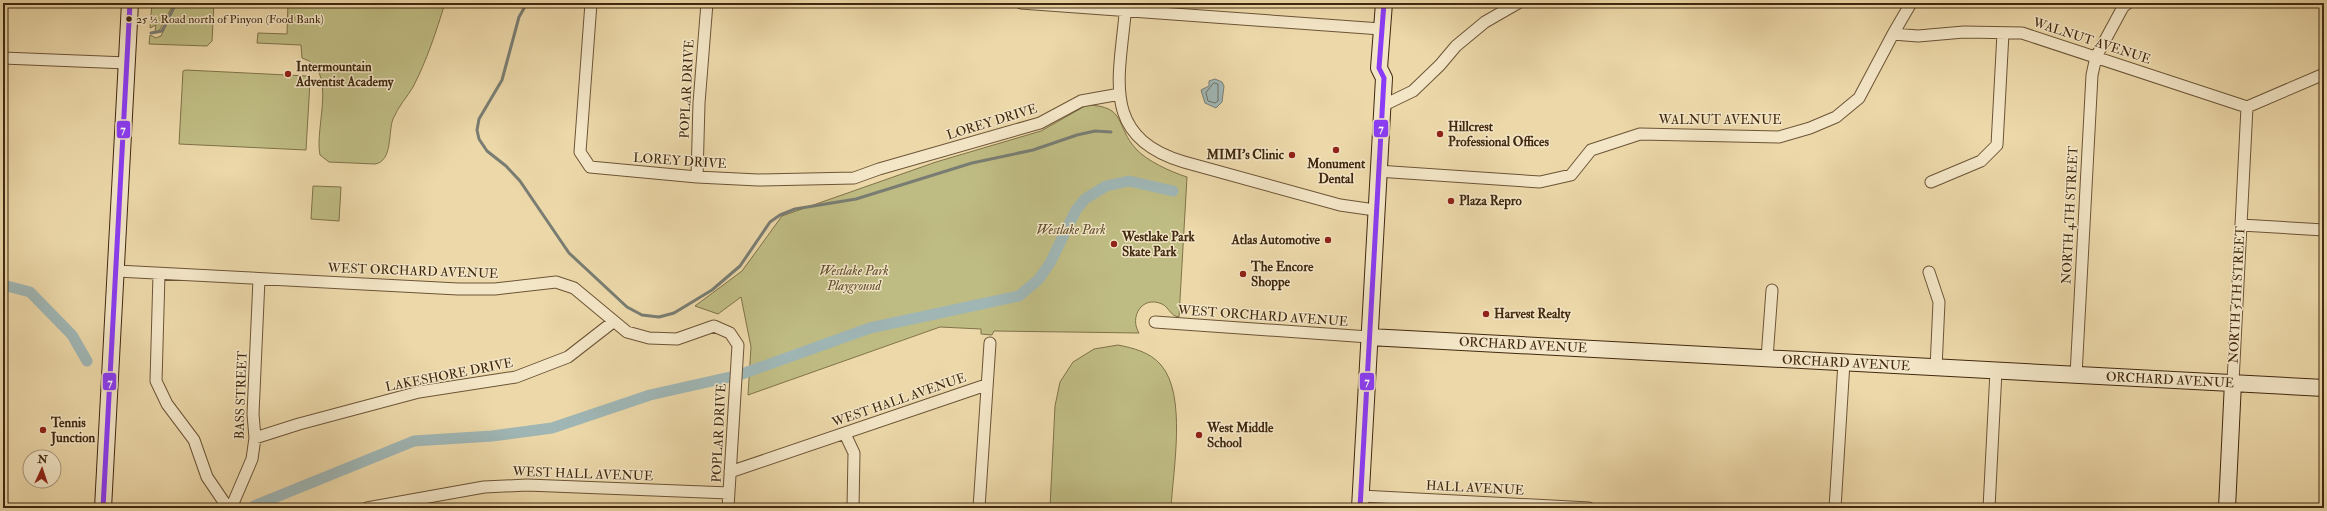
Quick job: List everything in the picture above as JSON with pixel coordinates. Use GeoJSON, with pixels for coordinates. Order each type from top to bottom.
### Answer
{"type":"FeatureCollection","features":[{"type":"Feature","properties":{"kind":"street"},"geometry":{"type":"LineString","coordinates":[[104,508],[130,3]]}},
{"type":"Feature","properties":{"kind":"street","name":"LOREY DRIVE"},"geometry":{"type":"LineString","coordinates":[[591,3],[580,152],[590,167],[698,177],[758,180],[854,178],[879,169],[1040,123],[1081,101],[1120,94]]}},
{"type":"Feature","properties":{"kind":"street","name":"POPLAR DRIVE"},"geometry":{"type":"LineString","coordinates":[[698,177],[699,103],[707,3]]}},
{"type":"Feature","properties":{"kind":"street"},"geometry":{"type":"LineString","coordinates":[[1020,3],[1126,7],[1381,29]]}},
{"type":"Feature","properties":{"kind":"street"},"geometry":{"type":"LineString","coordinates":[[1384,3],[1379,68],[1384,78]]}},
{"type":"Feature","properties":{"kind":"street"},"geometry":{"type":"LineString","coordinates":[[1361,502],[1375,210],[1384,78],[1389,70],[1393,3]]}},
{"type":"Feature","properties":{"kind":"street"},"geometry":{"type":"LineString","coordinates":[[1382,106],[1413,90],[1440,65],[1456,46],[1485,22],[1518,3]]}},
{"type":"Feature","properties":{"kind":"street"},"geometry":{"type":"LineString","coordinates":[[1893,34],[1911,3]]}},
{"type":"Feature","properties":{"kind":"street","name":"NORTH 4TH STREET"},"geometry":{"type":"LineString","coordinates":[[2076,375],[2091,83],[2096,57],[2123,7],[2128,3]]}},
{"type":"Feature","properties":{"kind":"street"},"geometry":{"type":"LineString","coordinates":[[1126,7],[1120,94],[1122,110],[1130,126],[1140,140],[1163,155],[1340,205],[1375,210]]}},
{"type":"Feature","properties":{"kind":"street","name":"WALNUT AVENUE"},"geometry":{"type":"LineString","coordinates":[[1378,172],[1540,182],[1572,175],[1591,150],[1640,134],[1780,136],[1803,130],[1836,117],[1859,98],[1893,34],[1918,36],[1964,32],[2022,34],[2247,107]]}},
{"type":"Feature","properties":{"kind":"street"},"geometry":{"type":"LineString","coordinates":[[1931,182],[1981,161],[1997,145],[2003,33]]}},
{"type":"Feature","properties":{"kind":"street"},"geometry":{"type":"LineString","coordinates":[[3,58],[127,63]]}},
{"type":"Feature","properties":{"kind":"street"},"geometry":{"type":"LineString","coordinates":[[2247,107],[2324,74]]}},
{"type":"Feature","properties":{"kind":"street","name":"NORTH 5TH STREET"},"geometry":{"type":"LineString","coordinates":[[2226,508],[2247,107]]}},
{"type":"Feature","properties":{"kind":"street"},"geometry":{"type":"LineString","coordinates":[[2241,225],[2324,230]]}},
{"type":"Feature","properties":{"kind":"street","name":"WEST ORCHARD AVENUE"},"geometry":{"type":"LineString","coordinates":[[117,271],[458,289],[495,289],[556,282],[574,288],[613,322],[627,332],[649,338],[677,339],[714,326],[730,333],[738,345],[737,360]]}},
{"type":"Feature","properties":{"kind":"street"},"geometry":{"type":"LineString","coordinates":[[1929,272],[1939,302],[1936,368]]}},
{"type":"Feature","properties":{"kind":"street"},"geometry":{"type":"LineString","coordinates":[[159,274],[156,381],[167,404],[194,440],[207,477],[230,508]]}},
{"type":"Feature","properties":{"kind":"street","name":"BASS STREET"},"geometry":{"type":"LineString","coordinates":[[230,508],[252,459],[255,438],[253,414],[259,279]]}},
{"type":"Feature","properties":{"kind":"street"},"geometry":{"type":"LineString","coordinates":[[1767,358],[1772,290]]}},
{"type":"Feature","properties":{"kind":"street","name":"LAKESHORE DRIVE"},"geometry":{"type":"LineString","coordinates":[[255,438],[298,424],[419,392],[516,376],[568,357],[613,322]]}},
{"type":"Feature","properties":{"kind":"street","name":"WEST ORCHARD AVENUE"},"geometry":{"type":"LineString","coordinates":[[1155,322],[1369,336]]}},
{"type":"Feature","properties":{"kind":"street","name":"ORCHARD AVENUE"},"geometry":{"type":"LineString","coordinates":[[1369,336],[2324,388]]}},
{"type":"Feature","properties":{"kind":"street"},"geometry":{"type":"LineString","coordinates":[[979,508],[990,343]]}},
{"type":"Feature","properties":{"kind":"street","name":"POPLAR DRIVE"},"geometry":{"type":"LineString","coordinates":[[728,508],[737,360]]}},
{"type":"Feature","properties":{"kind":"street"},"geometry":{"type":"LineString","coordinates":[[1835,508],[1844,362]]}},
{"type":"Feature","properties":{"kind":"street"},"geometry":{"type":"LineString","coordinates":[[1989,508],[1996,371]]}},
{"type":"Feature","properties":{"kind":"street","name":"WEST HALL AVENUE"},"geometry":{"type":"LineString","coordinates":[[730,472],[986,385]]}},
{"type":"Feature","properties":{"kind":"street"},"geometry":{"type":"LineString","coordinates":[[845,434],[854,453],[853,508]]}},
{"type":"Feature","properties":{"kind":"street","name":"WEST HALL AVENUE"},"geometry":{"type":"LineString","coordinates":[[367,508],[484,487],[527,484],[729,493]]}},
{"type":"Feature","properties":{"kind":"street","name":"HALL AVENUE"},"geometry":{"type":"LineString","coordinates":[[1361,502],[1588,508]]}},
{"type":"Feature","properties":{"kind":"green space"},"geometry":{"type":"Polygon","coordinates":[[[152,3],[174,3],[159,31],[155,32],[156,25],[150,28],[152,3]]]}},
{"type":"Feature","properties":{"kind":"green space"},"geometry":{"type":"Polygon","coordinates":[[[177,3],[214,3],[212,41],[207,46],[149,44],[150,35],[156,38],[161,36],[177,3]]]}},
{"type":"Feature","properties":{"kind":"green space"},"geometry":{"type":"Polygon","coordinates":[[[288,3],[445,3],[423,67],[413,87],[393,119],[389,145],[385,158],[381,162],[375,164],[329,162],[320,155],[319,143],[323,100],[320,74],[313,64],[302,58],[301,45],[257,43],[258,33],[287,34],[288,3]]]}},
{"type":"Feature","properties":{"kind":"green space"},"geometry":{"type":"Polygon","coordinates":[[[183,71],[307,76],[310,82],[306,150],[179,144],[183,71]]]}},
{"type":"Feature","properties":{"kind":"green space","name":"Westlake Park"},"geometry":{"type":"Polygon","coordinates":[[[1087,105],[1100,106],[1115,113],[1130,141],[1146,158],[1160,166],[1187,177],[1179,317],[1174,315],[1162,304],[1149,302],[1139,309],[1137,314],[1136,327],[1139,333],[994,331],[992,335],[981,334],[981,329],[940,327],[748,395],[751,347],[741,297],[718,314],[695,306],[742,271],[782,216],[936,162],[1041,131],[1087,105]]]}},
{"type":"Feature","properties":{"kind":"green space"},"geometry":{"type":"Polygon","coordinates":[[[313,186],[341,187],[339,221],[311,219],[313,186]]]}},
{"type":"Feature","properties":{"kind":"green space"},"geometry":{"type":"Polygon","coordinates":[[[1118,345],[1135,349],[1152,357],[1161,365],[1169,378],[1174,395],[1176,413],[1176,454],[1171,508],[1050,508],[1055,406],[1060,382],[1073,362],[1094,349],[1118,345]]]}},
{"type":"Feature","properties":{"kind":"water"},"geometry":{"type":"Polygon","coordinates":[[[1215,79],[1222,82],[1224,86],[1222,102],[1216,108],[1205,103],[1201,90],[1209,86],[1209,81],[1215,79]]]}},
{"type":"Feature","properties":{"kind":"waterway"},"geometry":{"type":"LineString","coordinates":[[151,33],[162,31],[176,3]]}},
{"type":"Feature","properties":{"kind":"waterway"},"geometry":{"type":"LineString","coordinates":[[527,3],[519,17],[502,80],[479,119],[477,130],[479,139],[487,151],[506,166],[520,181],[569,253],[627,307],[642,315],[659,317],[674,313],[712,290],[740,266],[770,222],[780,215],[795,209],[856,199],[972,163],[1033,150],[1077,135],[1095,131],[1111,132]]}},
{"type":"Feature","properties":{"kind":"waterway"},"geometry":{"type":"LineString","coordinates":[[254,506],[414,441],[492,436],[552,428],[650,395],[739,375],[870,328],[1019,296],[1039,279],[1050,263],[1076,210],[1085,199],[1106,186],[1129,181],[1173,191]]}},
{"type":"Feature","properties":{"kind":"waterway"},"geometry":{"type":"LineString","coordinates":[[3,285],[30,292],[72,335],[87,361]]}},
{"type":"Feature","properties":{"kind":"transit line","name":"7"},"geometry":{"type":"LineString","coordinates":[[103,508],[130,3]]}},
{"type":"Feature","properties":{"kind":"transit line","name":"7"},"geometry":{"type":"LineString","coordinates":[[1360,508],[1384,78],[1379,68],[1384,3]]}},
{"type":"Feature","properties":{"kind":"place","name":"25 ½ Road north of Pinyon (Food Bank)"},"geometry":{"type":"Point","coordinates":[129,19]}},
{"type":"Feature","properties":{"kind":"place","name":"Intermountain Adventist Academy"},"geometry":{"type":"Point","coordinates":[288,74]}},
{"type":"Feature","properties":{"kind":"place","name":"Hillcrest Professional Offices"},"geometry":{"type":"Point","coordinates":[1440,134]}},
{"type":"Feature","properties":{"kind":"place","name":"Monument Dental"},"geometry":{"type":"Point","coordinates":[1336,150]}},
{"type":"Feature","properties":{"kind":"place","name":"MIMI's Clinic"},"geometry":{"type":"Point","coordinates":[1292,155]}},
{"type":"Feature","properties":{"kind":"place","name":"Plaza Repro"},"geometry":{"type":"Point","coordinates":[1451,201]}},
{"type":"Feature","properties":{"kind":"place","name":"Atlas Automotive"},"geometry":{"type":"Point","coordinates":[1328,240]}},
{"type":"Feature","properties":{"kind":"place","name":"Westlake Park Skate Park"},"geometry":{"type":"Point","coordinates":[1114,244]}},
{"type":"Feature","properties":{"kind":"place","name":"The Encore Shoppe"},"geometry":{"type":"Point","coordinates":[1243,274]}},
{"type":"Feature","properties":{"kind":"place","name":"Harvest Realty"},"geometry":{"type":"Point","coordinates":[1486,314]}},
{"type":"Feature","properties":{"kind":"place","name":"Tennis Junction"},"geometry":{"type":"Point","coordinates":[43,430]}},
{"type":"Feature","properties":{"kind":"place","name":"West Middle School"},"geometry":{"type":"Point","coordinates":[1199,435]}},
{"type":"Feature","properties":{"kind":"park label","name":"Westlake Park Playground"},"geometry":{"type":"Point","coordinates":[854,278]}}]}
